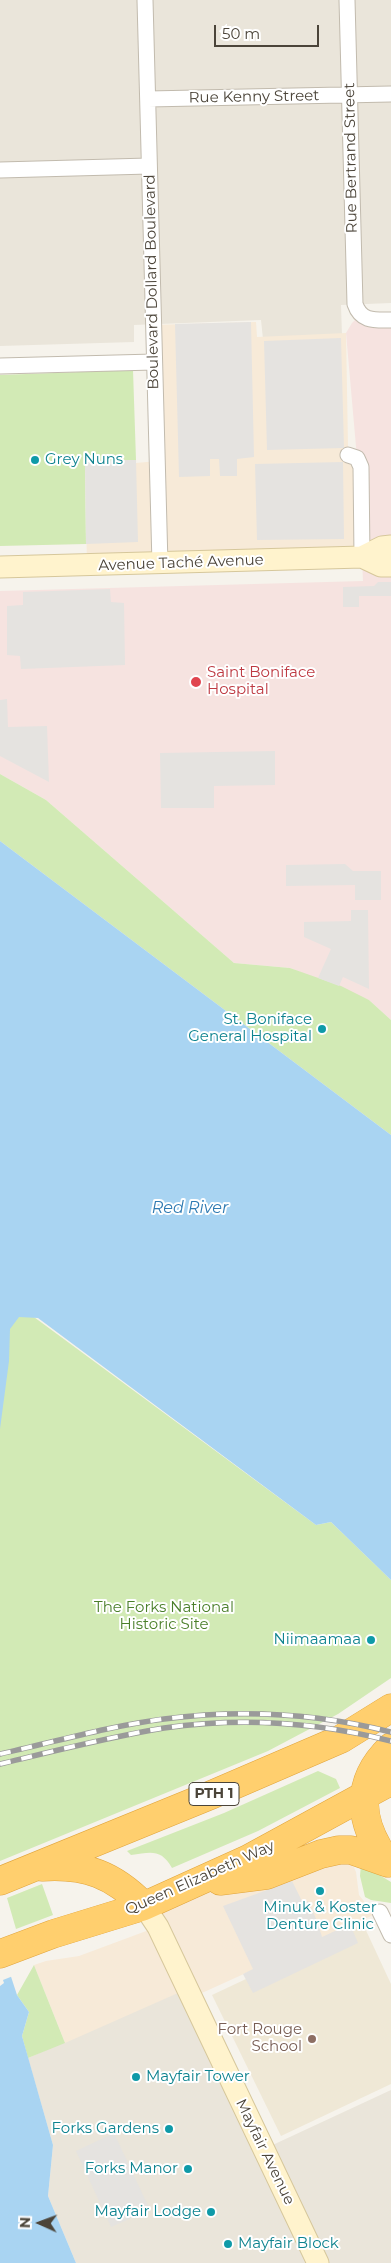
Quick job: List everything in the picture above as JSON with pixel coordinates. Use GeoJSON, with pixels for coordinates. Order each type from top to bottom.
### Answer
{"type":"FeatureCollection","features":[{"type":"Feature","properties":{"kind":"highway","name":"PTH 1"},"geometry":{"type":"LineString","coordinates":[[0,1881],[211,1795],[341,1739],[391,1708]]}},
{"type":"Feature","properties":{"kind":"highway"},"geometry":{"type":"LineString","coordinates":[[389,1865],[377,1849],[368,1830],[364,1814],[365,1794],[372,1771],[378,1761],[391,1747]]}},
{"type":"Feature","properties":{"kind":"highway","name":"Queen Elizabeth Way"},"geometry":{"type":"LineString","coordinates":[[0,1954],[53,1934],[144,1906],[194,1884],[248,1859],[391,1781]]}},
{"type":"Feature","properties":{"kind":"highway"},"geometry":{"type":"LineString","coordinates":[[194,1884],[266,1875],[321,1854],[339,1850],[351,1850],[389,1865]]}},
{"type":"Feature","properties":{"kind":"highway"},"geometry":{"type":"LineString","coordinates":[[31,1868],[56,1866],[102,1874],[127,1889],[144,1906]]}},
{"type":"Feature","properties":{"kind":"street","name":"Boulevard Dollard Boulevard"},"geometry":{"type":"LineString","coordinates":[[145,0],[160,564]]}},
{"type":"Feature","properties":{"kind":"street","name":"Rue Bertrand Street"},"geometry":{"type":"LineString","coordinates":[[347,0],[354,298],[360,315],[370,320],[391,320]]}},
{"type":"Feature","properties":{"kind":"street","name":"Rue Kenny Street"},"geometry":{"type":"LineString","coordinates":[[148,99],[391,94]]}},
{"type":"Feature","properties":{"kind":"street"},"geometry":{"type":"LineString","coordinates":[[0,170],[149,166]]}},
{"type":"Feature","properties":{"kind":"street"},"geometry":{"type":"LineString","coordinates":[[0,366],[154,362]]}},
{"type":"Feature","properties":{"kind":"street"},"geometry":{"type":"LineString","coordinates":[[348,455],[357,458],[361,467],[362,558]]}},
{"type":"Feature","properties":{"kind":"street","name":"Avenue Taché Avenue"},"geometry":{"type":"LineString","coordinates":[[362,558],[382,547],[391,546]]}},
{"type":"Feature","properties":{"kind":"street","name":"Avenue Taché Avenue"},"geometry":{"type":"LineString","coordinates":[[0,567],[362,558],[381,566],[391,566]]}},
{"type":"Feature","properties":{"kind":"street","name":"Mayfair Avenue"},"geometry":{"type":"LineString","coordinates":[[144,1906],[158,1927],[318,2263]]}},
{"type":"Feature","properties":{"kind":"street"},"geometry":{"type":"LineString","coordinates":[[380,1912],[391,1934]]}},
{"type":"Feature","properties":{"kind":"shaded area"},"geometry":{"type":"Polygon","coordinates":[[[0,0],[391,0],[391,303],[341,305],[342,336],[263,339],[261,320],[134,325],[134,342],[0,346],[0,0]]]}},
{"type":"Feature","properties":{"kind":"shaded area","name":"Saint Boniface Hospital"},"geometry":{"type":"Polygon","coordinates":[[[360,315],[391,320],[391,1020],[369,1000],[290,968],[234,963],[46,800],[0,774],[0,591],[363,581],[357,458],[346,333],[360,315]]]}},
{"type":"Feature","properties":{"kind":"shaded area"},"geometry":{"type":"Polygon","coordinates":[[[251,322],[254,457],[237,459],[237,476],[220,476],[219,459],[210,459],[210,476],[179,477],[175,324],[251,322]]]}},
{"type":"Feature","properties":{"kind":"shaded area"},"geometry":{"type":"Polygon","coordinates":[[[256,322],[257,337],[346,333],[348,446],[357,458],[362,557],[87,566],[85,461],[136,460],[136,463],[157,461],[153,325],[256,322]]]}},
{"type":"Feature","properties":{"kind":"shaded area"},"geometry":{"type":"Polygon","coordinates":[[[341,338],[344,448],[267,450],[264,341],[341,338]]]}},
{"type":"Feature","properties":{"kind":"shaded area"},"geometry":{"type":"Polygon","coordinates":[[[136,460],[138,542],[86,544],[85,461],[136,460]]]}},
{"type":"Feature","properties":{"kind":"shaded area"},"geometry":{"type":"Polygon","coordinates":[[[343,462],[344,539],[257,540],[255,464],[343,462]]]}},
{"type":"Feature","properties":{"kind":"shaded area"},"geometry":{"type":"Polygon","coordinates":[[[378,582],[391,582],[391,596],[359,596],[359,607],[343,607],[343,587],[374,586],[378,582]]]}},
{"type":"Feature","properties":{"kind":"shaded area"},"geometry":{"type":"Polygon","coordinates":[[[110,589],[111,602],[124,603],[125,665],[21,669],[20,656],[7,655],[7,606],[23,605],[23,592],[110,589]]]}},
{"type":"Feature","properties":{"kind":"shaded area"},"geometry":{"type":"Polygon","coordinates":[[[7,699],[8,727],[47,726],[49,782],[0,756],[0,700],[7,699]]]}},
{"type":"Feature","properties":{"kind":"shaded area"},"geometry":{"type":"Polygon","coordinates":[[[275,751],[275,785],[214,786],[214,808],[161,808],[160,753],[275,751]]]}},
{"type":"Feature","properties":{"kind":"shaded area"},"geometry":{"type":"Polygon","coordinates":[[[345,864],[353,871],[381,871],[381,900],[355,900],[355,885],[286,886],[286,865],[345,864]]]}},
{"type":"Feature","properties":{"kind":"shaded area"},"geometry":{"type":"Polygon","coordinates":[[[351,910],[368,910],[369,989],[343,977],[339,986],[318,978],[331,949],[304,937],[304,922],[351,921],[351,910]]]}},
{"type":"Feature","properties":{"kind":"shaded area"},"geometry":{"type":"Polygon","coordinates":[[[350,1859],[356,1872],[359,1895],[367,1905],[382,1905],[380,1912],[191,1998],[187,1989],[65,2043],[34,1965],[46,1961],[79,1956],[157,1927],[144,1906],[194,1884],[350,1859]]]}},
{"type":"Feature","properties":{"kind":"shaded area"},"geometry":{"type":"Polygon","coordinates":[[[292,1881],[303,1903],[308,1901],[322,1937],[350,1924],[358,1943],[253,1993],[243,1974],[253,1969],[223,1906],[292,1881]]]}},
{"type":"Feature","properties":{"kind":"shaded area","name":"Fort Rouge School"},"geometry":{"type":"Polygon","coordinates":[[[363,1924],[391,1984],[391,2084],[281,2136],[212,1995],[363,1924]]]}},
{"type":"Feature","properties":{"kind":"shaded area"},"geometry":{"type":"Polygon","coordinates":[[[187,1988],[264,2149],[391,2090],[391,2263],[76,2263],[48,2196],[53,2145],[28,2058],[187,1988]]]}},
{"type":"Feature","properties":{"kind":"shaded area"},"geometry":{"type":"Polygon","coordinates":[[[114,2133],[150,2210],[111,2227],[76,2151],[114,2133]]]}},
{"type":"Feature","properties":{"kind":"green space"},"geometry":{"type":"Polygon","coordinates":[[[133,370],[136,460],[85,462],[86,544],[0,546],[0,375],[133,370]]]}},
{"type":"Feature","properties":{"kind":"green space"},"geometry":{"type":"Polygon","coordinates":[[[0,774],[46,800],[234,963],[290,968],[341,986],[369,1000],[391,1020],[391,1135],[0,841],[0,774]]]}},
{"type":"Feature","properties":{"kind":"green space","name":"The Forks National Historic Site"},"geometry":{"type":"Polygon","coordinates":[[[0,1292],[316,1525],[331,1522],[391,1580],[391,1678],[338,1714],[268,1751],[0,1861],[0,1292]]]}},
{"type":"Feature","properties":{"kind":"green space"},"geometry":{"type":"Polygon","coordinates":[[[318,1771],[336,1779],[340,1788],[258,1831],[172,1868],[164,1858],[155,1853],[131,1855],[127,1851],[224,1813],[318,1771]]]}},
{"type":"Feature","properties":{"kind":"green space"},"geometry":{"type":"Polygon","coordinates":[[[361,1864],[391,1882],[391,1903],[371,1900],[365,1897],[360,1876],[361,1864]]]}},
{"type":"Feature","properties":{"kind":"green space"},"geometry":{"type":"Polygon","coordinates":[[[42,1884],[53,1915],[16,1929],[7,1898],[42,1884]]]}},
{"type":"Feature","properties":{"kind":"green space"},"geometry":{"type":"Polygon","coordinates":[[[34,1965],[65,2043],[28,2058],[22,2036],[29,2012],[17,1995],[34,1965]]]}},
{"type":"Feature","properties":{"kind":"water","name":"Red River"},"geometry":{"type":"Polygon","coordinates":[[[0,841],[391,1135],[391,1580],[331,1522],[316,1525],[38,1318],[19,1317],[10,1329],[9,1361],[0,1429],[0,841]]]}},
{"type":"Feature","properties":{"kind":"water"},"geometry":{"type":"Polygon","coordinates":[[[0,1943],[17,1995],[29,2012],[22,2036],[53,2145],[48,2196],[76,2263],[0,2263],[0,1943]]]}},
{"type":"Feature","properties":{"kind":"pier"},"geometry":{"type":"Polygon","coordinates":[[[0,1940],[13,1976],[3,1980],[4,1983],[0,1986],[0,1940]]]}},
{"type":"Feature","properties":{"kind":"railway"},"geometry":{"type":"LineString","coordinates":[[0,1754],[143,1722],[221,1714],[307,1717],[391,1732]]}},
{"type":"Feature","properties":{"kind":"railway"},"geometry":{"type":"LineString","coordinates":[[0,1764],[82,1744],[164,1728],[221,1723],[250,1722],[307,1726],[335,1729],[391,1741]]}},
{"type":"Feature","properties":{"kind":"place","name":"Grey Nuns"},"geometry":{"type":"Point","coordinates":[35,460]}},
{"type":"Feature","properties":{"kind":"place","name":"Saint Boniface Hospital"},"geometry":{"type":"Point","coordinates":[196,682]}},
{"type":"Feature","properties":{"kind":"place","name":"St. Boniface General Hospital"},"geometry":{"type":"Point","coordinates":[322,1029]}},
{"type":"Feature","properties":{"kind":"place","name":"Niimaamaa"},"geometry":{"type":"Point","coordinates":[371,1640]}},
{"type":"Feature","properties":{"kind":"place","name":"Minuk & Koster Denture Clinic"},"geometry":{"type":"Point","coordinates":[320,1891]}},
{"type":"Feature","properties":{"kind":"place","name":"Fort Rouge School"},"geometry":{"type":"Point","coordinates":[312,2039]}},
{"type":"Feature","properties":{"kind":"place","name":"Mayfair Tower"},"geometry":{"type":"Point","coordinates":[136,2077]}},
{"type":"Feature","properties":{"kind":"place","name":"Forks Gardens"},"geometry":{"type":"Point","coordinates":[169,2129]}},
{"type":"Feature","properties":{"kind":"place","name":"Forks Manor"},"geometry":{"type":"Point","coordinates":[188,2169]}},
{"type":"Feature","properties":{"kind":"place","name":"Mayfair Lodge"},"geometry":{"type":"Point","coordinates":[211,2212]}},
{"type":"Feature","properties":{"kind":"place","name":"Mayfair Block"},"geometry":{"type":"Point","coordinates":[228,2244]}}]}
